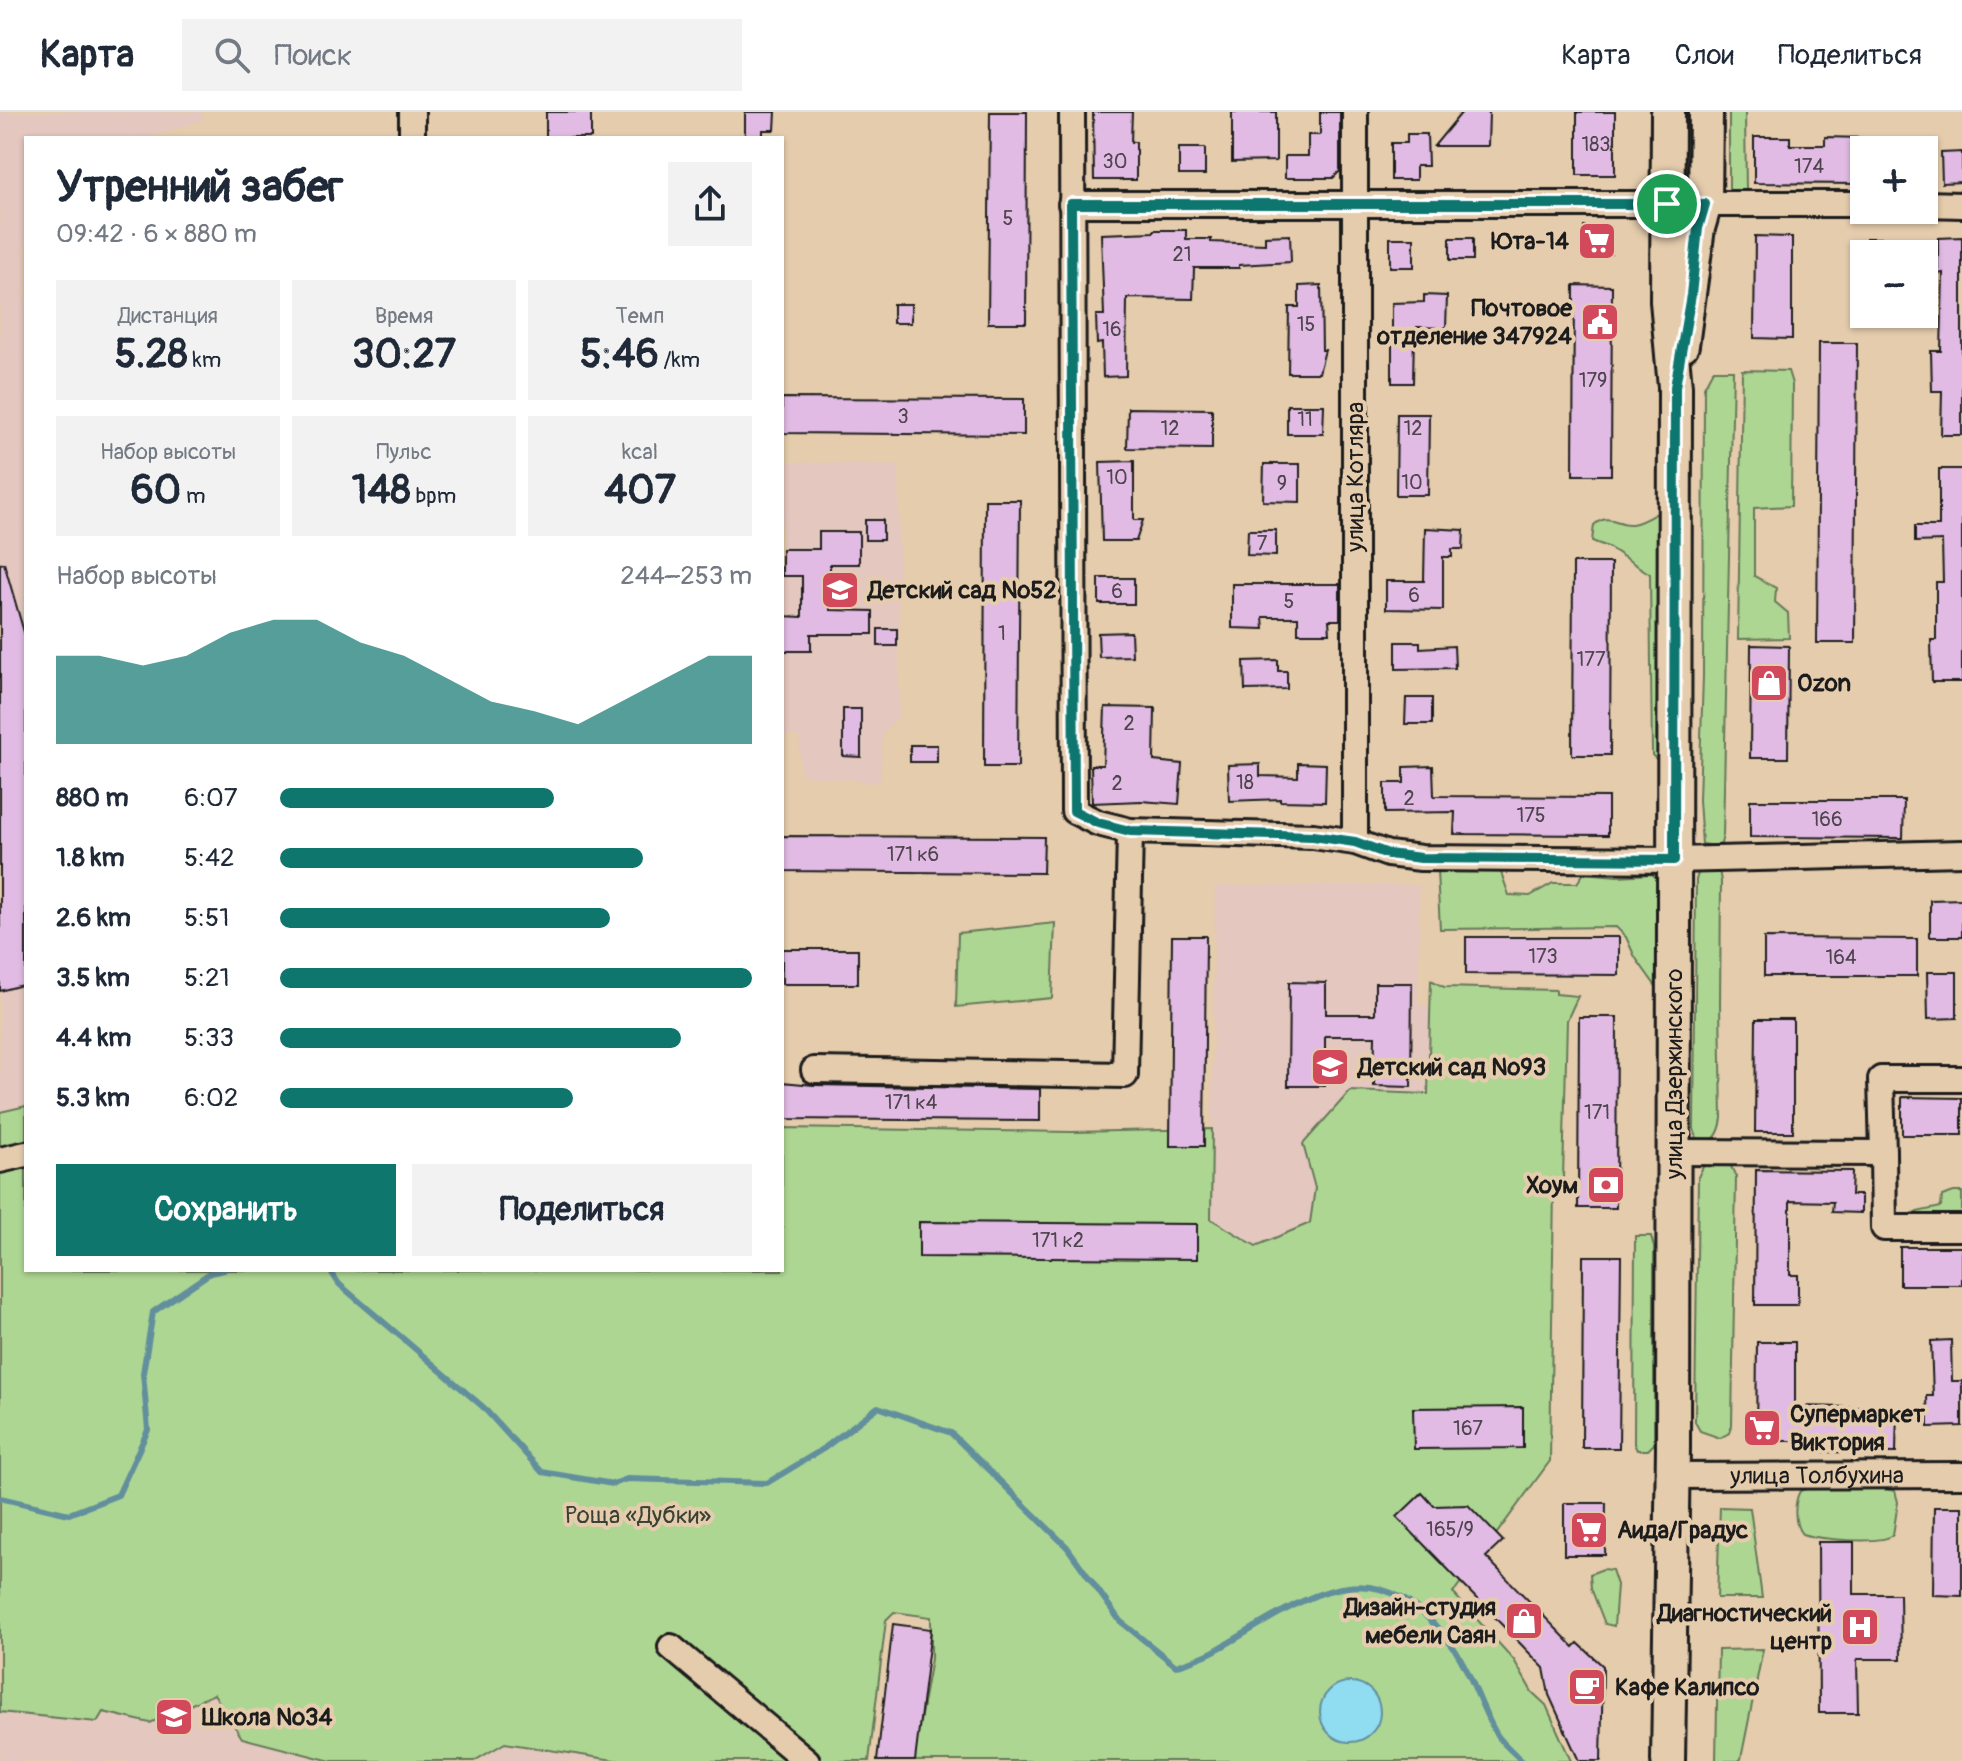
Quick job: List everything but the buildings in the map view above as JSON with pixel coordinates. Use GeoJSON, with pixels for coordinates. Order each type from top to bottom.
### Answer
{"type":"FeatureCollection","features":[{"type":"Feature","properties":{"kind":"main road","name":"улица Дзержинского"},"geometry":{"type":"LineString","coordinates":[[1668,112],[1667,301],[1675,387],[1673,1476],[1668,1761]]}},
{"type":"Feature","properties":{"kind":"main road","name":"улица Дзержинского"},"geometry":{"type":"LineString","coordinates":[[1675,387],[1691,295],[1698,228],[1705,204],[1706,112]]}},
{"type":"Feature","properties":{"kind":"street"},"geometry":{"type":"LineString","coordinates":[[412,112],[412,136]]}},
{"type":"Feature","properties":{"kind":"street"},"geometry":{"type":"LineString","coordinates":[[1072,112],[1074,811],[1098,823],[1130,831],[1313,836],[1355,842],[1388,854],[1421,858],[1674,860],[1962,853]]}},
{"type":"Feature","properties":{"kind":"street","name":"улица Котляра"},"geometry":{"type":"LineString","coordinates":[[1355,112],[1355,842]]}},
{"type":"Feature","properties":{"kind":"street"},"geometry":{"type":"LineString","coordinates":[[1071,204],[1850,204]]}},
{"type":"Feature","properties":{"kind":"street"},"geometry":{"type":"LineString","coordinates":[[1938,204],[1962,205]]}},
{"type":"Feature","properties":{"kind":"street"},"geometry":{"type":"LineString","coordinates":[[814,1070],[1125,1075],[1130,831]]}},
{"type":"Feature","properties":{"kind":"street"},"geometry":{"type":"LineString","coordinates":[[1962,1079],[1881,1079],[1884,1228],[1962,1228]]}},
{"type":"Feature","properties":{"kind":"street"},"geometry":{"type":"LineString","coordinates":[[1674,1152],[1883,1153]]}},
{"type":"Feature","properties":{"kind":"street"},"geometry":{"type":"LineString","coordinates":[[0,1160],[24,1154]]}},
{"type":"Feature","properties":{"kind":"street","name":"улица Толбухина"},"geometry":{"type":"LineString","coordinates":[[1673,1476],[1962,1475]]}},
{"type":"Feature","properties":{"kind":"street"},"geometry":{"type":"LineString","coordinates":[[671,1647],[807,1761]]}},
{"type":"Feature","properties":{"kind":"shaded area"},"geometry":{"type":"Polygon","coordinates":[[[0,112],[200,112],[203,120],[154,136],[24,136],[24,1105],[0,1111],[0,112]]]}},
{"type":"Feature","properties":{"kind":"shaded area","name":"Детский сад №52"},"geometry":{"type":"Polygon","coordinates":[[[784,462],[899,465],[899,715],[882,736],[880,783],[801,775],[799,736],[784,735],[784,462]]]}},
{"type":"Feature","properties":{"kind":"shaded area","name":"Детский сад №93"},"geometry":{"type":"Polygon","coordinates":[[[1419,885],[1419,1005],[1448,1006],[1441,1294],[1341,1296],[1211,1219],[1215,886],[1419,885]]]}},
{"type":"Feature","properties":{"kind":"shaded area"},"geometry":{"type":"Polygon","coordinates":[[[109,1664],[764,1761],[0,1761],[0,1712],[97,1722],[109,1664]]]}},
{"type":"Feature","properties":{"kind":"green space"},"geometry":{"type":"Polygon","coordinates":[[[1681,112],[1693,112],[1693,177],[1687,184],[1680,178],[1681,112]]]}},
{"type":"Feature","properties":{"kind":"green space"},"geometry":{"type":"Polygon","coordinates":[[[1729,112],[1745,112],[1746,192],[1740,196],[1729,192],[1729,112]]]}},
{"type":"Feature","properties":{"kind":"green space"},"geometry":{"type":"Polygon","coordinates":[[[1713,370],[1733,370],[1723,835],[1721,844],[1716,846],[1702,844],[1699,800],[1703,676],[1704,387],[1713,370]]]}},
{"type":"Feature","properties":{"kind":"green space"},"geometry":{"type":"Polygon","coordinates":[[[1742,370],[1788,371],[1792,384],[1791,506],[1754,508],[1754,576],[1776,588],[1775,602],[1788,613],[1789,638],[1738,639],[1742,370]]]}},
{"type":"Feature","properties":{"kind":"green space"},"geometry":{"type":"Polygon","coordinates":[[[1662,513],[1664,759],[1656,759],[1652,755],[1650,574],[1608,547],[1592,541],[1594,525],[1599,521],[1608,519],[1632,524],[1662,513]]]}},
{"type":"Feature","properties":{"kind":"green space"},"geometry":{"type":"Polygon","coordinates":[[[1455,867],[1499,867],[1509,895],[1530,896],[1553,883],[1577,883],[1584,873],[1617,876],[1652,874],[1662,883],[1663,974],[1655,985],[1635,957],[1626,937],[1616,927],[1440,929],[1437,871],[1455,867]]]}},
{"type":"Feature","properties":{"kind":"green space"},"geometry":{"type":"Polygon","coordinates":[[[1699,870],[1719,870],[1721,881],[1722,1118],[1718,1133],[1708,1141],[1697,1138],[1694,1129],[1696,880],[1699,870]]]}},
{"type":"Feature","properties":{"kind":"green space"},"geometry":{"type":"Polygon","coordinates":[[[1055,923],[1052,998],[956,1007],[958,933],[1055,923]]]}},
{"type":"Feature","properties":{"kind":"green space","name":"Роща «Дубки»"},"geometry":{"type":"Polygon","coordinates":[[[1431,980],[1444,987],[1556,990],[1556,994],[1578,996],[1567,1020],[1563,1179],[1554,1187],[1550,1461],[1453,1593],[1514,1660],[1532,1692],[1546,1705],[1571,1761],[913,1761],[931,1659],[931,1617],[894,1612],[886,1620],[869,1761],[620,1761],[505,1743],[474,1761],[331,1761],[242,1738],[214,1694],[150,1723],[103,1712],[97,1722],[0,1712],[0,1112],[24,1106],[24,1272],[784,1272],[784,1128],[1072,1132],[1212,1129],[1211,1219],[1256,1246],[1310,1223],[1315,1188],[1303,1144],[1350,1091],[1428,1094],[1431,980]]]}},
{"type":"Feature","properties":{"kind":"green space"},"geometry":{"type":"Polygon","coordinates":[[[1705,1163],[1729,1163],[1736,1176],[1732,1425],[1729,1433],[1720,1438],[1700,1431],[1695,1422],[1698,1177],[1705,1163]]]}},
{"type":"Feature","properties":{"kind":"green space"},"geometry":{"type":"Polygon","coordinates":[[[1962,1192],[1962,1237],[1911,1233],[1912,1213],[1941,1207],[1942,1196],[1962,1192]]]}},
{"type":"Feature","properties":{"kind":"green space"},"geometry":{"type":"Polygon","coordinates":[[[1635,1236],[1651,1236],[1654,1247],[1654,1444],[1648,1450],[1637,1450],[1634,1444],[1635,1236]]]}},
{"type":"Feature","properties":{"kind":"green space"},"geometry":{"type":"Polygon","coordinates":[[[1812,1487],[1876,1487],[1895,1491],[1898,1502],[1893,1535],[1863,1540],[1802,1534],[1795,1513],[1797,1501],[1800,1491],[1812,1487]]]}},
{"type":"Feature","properties":{"kind":"green space"},"geometry":{"type":"Polygon","coordinates":[[[1720,1507],[1750,1508],[1762,1598],[1717,1598],[1720,1507]]]}},
{"type":"Feature","properties":{"kind":"green space"},"geometry":{"type":"Polygon","coordinates":[[[1603,1569],[1612,1570],[1617,1585],[1614,1626],[1605,1624],[1591,1588],[1590,1574],[1603,1569]]]}},
{"type":"Feature","properties":{"kind":"green space"},"geometry":{"type":"Polygon","coordinates":[[[1763,1649],[1741,1759],[1716,1761],[1718,1650],[1763,1649]]]}},
{"type":"Feature","properties":{"kind":"water"},"geometry":{"type":"Polygon","coordinates":[[[1350,1682],[1361,1684],[1371,1691],[1378,1701],[1378,1723],[1371,1733],[1361,1740],[1350,1742],[1339,1740],[1329,1733],[1322,1723],[1320,1712],[1322,1701],[1329,1691],[1339,1684],[1350,1682]]]}},
{"type":"Feature","properties":{"kind":"waterway"},"geometry":{"type":"LineString","coordinates":[[0,1498],[69,1514],[118,1495],[148,1430],[143,1373],[153,1312],[215,1272]]}},
{"type":"Feature","properties":{"kind":"waterway"},"geometry":{"type":"LineString","coordinates":[[331,1272],[339,1284],[482,1406],[542,1472],[613,1484],[627,1479],[767,1483],[823,1449],[878,1407],[951,1433],[1067,1547],[1120,1621],[1176,1666],[1211,1652],[1310,1598],[1338,1588],[1366,1587],[1395,1594],[1423,1614],[1453,1647],[1497,1735],[1522,1761]]}},
{"type":"Feature","properties":{"kind":"place","name":"Юта-14"},"geometry":{"type":"Point","coordinates":[1597,241]}},
{"type":"Feature","properties":{"kind":"place","name":"Почтовое отделение 347924"},"geometry":{"type":"Point","coordinates":[1600,322]}},
{"type":"Feature","properties":{"kind":"place","name":"Детский сад №52"},"geometry":{"type":"Point","coordinates":[840,590]}},
{"type":"Feature","properties":{"kind":"place","name":"Ozon"},"geometry":{"type":"Point","coordinates":[1769,683]}},
{"type":"Feature","properties":{"kind":"place","name":"Детский сад №93"},"geometry":{"type":"Point","coordinates":[1330,1067]}},
{"type":"Feature","properties":{"kind":"place","name":"Хоум"},"geometry":{"type":"Point","coordinates":[1606,1185]}},
{"type":"Feature","properties":{"kind":"place","name":"Супермаркет Виктория"},"geometry":{"type":"Point","coordinates":[1762,1428]}},
{"type":"Feature","properties":{"kind":"place","name":"Аида/Градус"},"geometry":{"type":"Point","coordinates":[1589,1530]}},
{"type":"Feature","properties":{"kind":"place","name":"Дизайн-студия мебели Саян"},"geometry":{"type":"Point","coordinates":[1524,1621]}},
{"type":"Feature","properties":{"kind":"place","name":"Диагностический центр"},"geometry":{"type":"Point","coordinates":[1860,1627]}},
{"type":"Feature","properties":{"kind":"place","name":"Кафе Калипсо"},"geometry":{"type":"Point","coordinates":[1587,1687]}},
{"type":"Feature","properties":{"kind":"place","name":"Школа №34"},"geometry":{"type":"Point","coordinates":[174,1717]}},
{"type":"Feature","properties":{"kind":"route"},"geometry":{"type":"LineString","coordinates":[[1071,204],[1667,204],[1705,204],[1698,228],[1691,295],[1675,387],[1674,860],[1421,858],[1388,854],[1355,842],[1313,836],[1130,831],[1098,823],[1074,811],[1071,204]]}}]}
